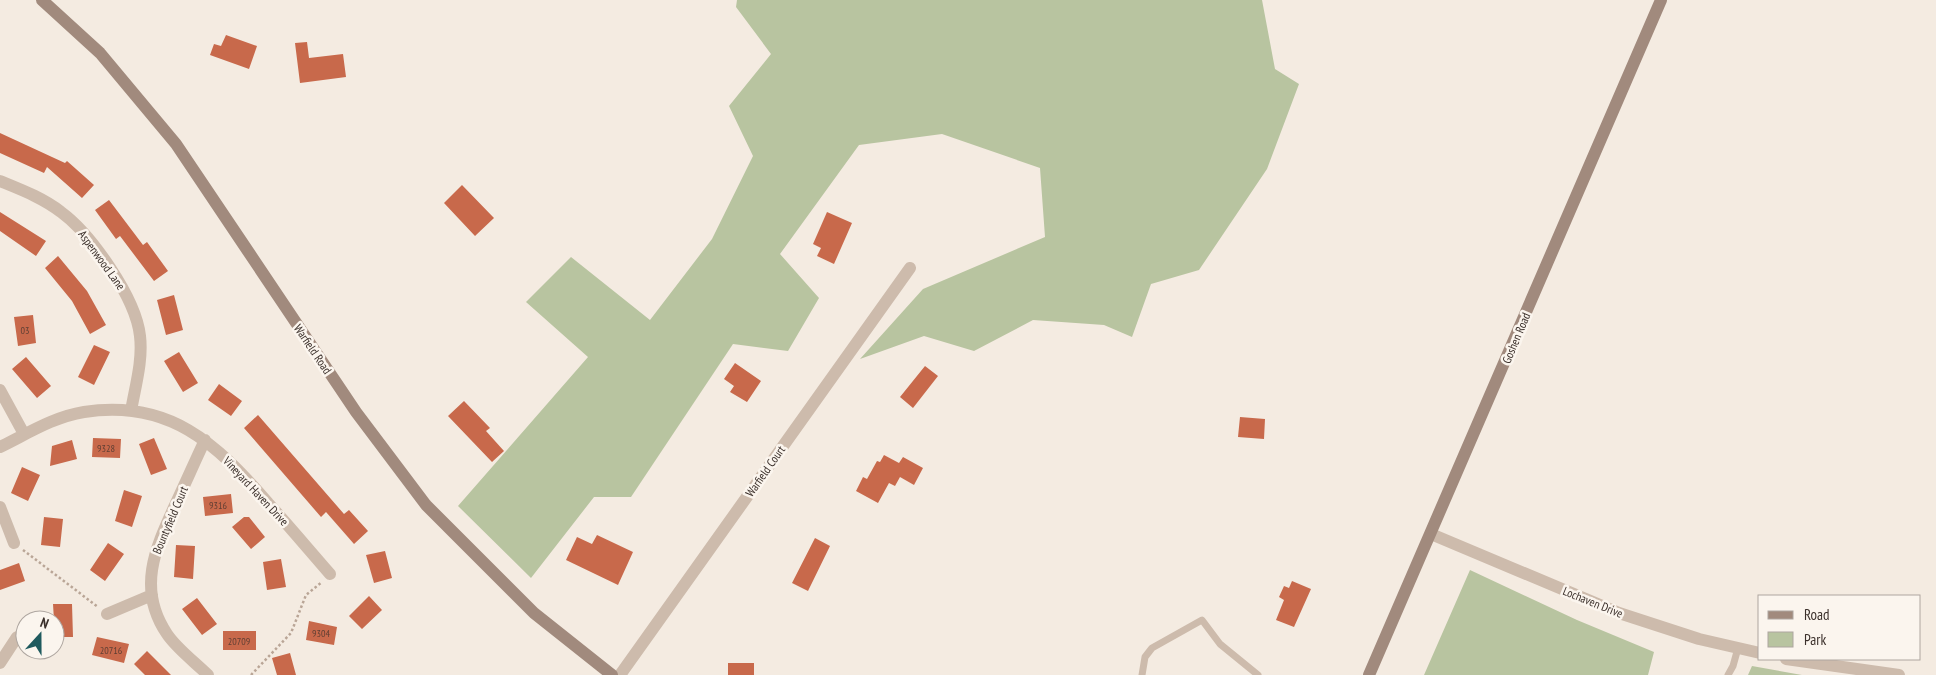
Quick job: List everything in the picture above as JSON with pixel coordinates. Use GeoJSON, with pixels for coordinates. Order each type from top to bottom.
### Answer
{"type":"FeatureCollection","features":[{"type":"Feature","properties":{"kind":"street","name":"Warfield Road"},"geometry":{"type":"LineString","coordinates":[[42,0],[100,53],[176,144],[356,412],[426,505],[534,613],[612,675]]}},
{"type":"Feature","properties":{"kind":"street","name":"Goshen Road"},"geometry":{"type":"LineString","coordinates":[[1370,675],[1662,0]]}},
{"type":"Feature","properties":{"kind":"street","name":"Aspenwood Lane"},"geometry":{"type":"LineString","coordinates":[[0,181],[38,197],[62,212],[78,227],[125,291],[138,322],[140,337],[140,363],[131,411]]}},
{"type":"Feature","properties":{"kind":"street","name":"Warfield Court"},"geometry":{"type":"LineString","coordinates":[[620,675],[910,268]]}},
{"type":"Feature","properties":{"kind":"street"},"geometry":{"type":"LineString","coordinates":[[0,390],[24,434]]}},
{"type":"Feature","properties":{"kind":"street","name":"Vineyard Haven Drive"},"geometry":{"type":"LineString","coordinates":[[0,448],[40,426],[84,412],[131,411],[162,417],[185,427],[205,440],[233,463],[330,574]]}},
{"type":"Feature","properties":{"kind":"street","name":"Bountyfield Court"},"geometry":{"type":"LineString","coordinates":[[205,440],[155,549],[151,572],[152,595],[159,620],[168,635],[208,675]]}},
{"type":"Feature","properties":{"kind":"street"},"geometry":{"type":"LineString","coordinates":[[0,507],[14,543]]}},
{"type":"Feature","properties":{"kind":"street","name":"Lochaven Drive"},"geometry":{"type":"LineString","coordinates":[[1431,534],[1619,613],[1700,640],[1758,653]]}},
{"type":"Feature","properties":{"kind":"street"},"geometry":{"type":"LineString","coordinates":[[107,614],[152,595]]}},
{"type":"Feature","properties":{"kind":"street"},"geometry":{"type":"LineString","coordinates":[[0,664],[15,639]]}},
{"type":"Feature","properties":{"kind":"street"},"geometry":{"type":"LineString","coordinates":[[1793,660],[1898,675]]}},
{"type":"Feature","properties":{"kind":"lane"},"geometry":{"type":"LineString","coordinates":[[1142,675],[1145,657],[1152,648],[1202,620],[1220,644],[1258,675]]}},
{"type":"Feature","properties":{"kind":"lane"},"geometry":{"type":"LineString","coordinates":[[1728,675],[1733,666],[1738,648]]}},
{"type":"Feature","properties":{"kind":"path"},"geometry":{"type":"LineString","coordinates":[[14,543],[107,614]]}},
{"type":"Feature","properties":{"kind":"path"},"geometry":{"type":"LineString","coordinates":[[251,675],[291,633],[306,595],[330,574]]}},
{"type":"Feature","properties":{"kind":"green space"},"geometry":{"type":"Polygon","coordinates":[[[737,0],[1262,0],[1275,69],[1299,84],[1267,169],[1199,270],[1151,284],[1132,337],[1104,325],[1033,320],[974,351],[924,336],[860,359],[923,289],[1045,237],[1040,168],[942,134],[859,145],[780,254],[819,298],[788,351],[733,344],[631,497],[594,497],[531,578],[458,506],[588,357],[526,302],[571,257],[650,320],[712,239],[753,156],[729,106],[771,54],[736,7],[737,0]]]}},
{"type":"Feature","properties":{"kind":"green space"},"geometry":{"type":"Polygon","coordinates":[[[1470,570],[1577,620],[1654,652],[1648,675],[1424,675],[1470,570]]]}},
{"type":"Feature","properties":{"kind":"green space"},"geometry":{"type":"Polygon","coordinates":[[[1752,666],[1802,675],[1748,675],[1752,666]]]}},
{"type":"Feature","properties":{"kind":"building"},"geometry":{"type":"Polygon","coordinates":[[[226,35],[257,46],[249,69],[210,55],[214,44],[221,46],[226,35]]]}},
{"type":"Feature","properties":{"kind":"building"},"geometry":{"type":"Polygon","coordinates":[[[307,42],[309,58],[343,54],[346,77],[300,83],[295,43],[307,42]]]}},
{"type":"Feature","properties":{"kind":"building"},"geometry":{"type":"Polygon","coordinates":[[[0,133],[65,163],[67,161],[94,185],[82,198],[47,167],[44,173],[0,153],[0,133]]]}},
{"type":"Feature","properties":{"kind":"building"},"geometry":{"type":"Polygon","coordinates":[[[462,185],[494,218],[475,236],[444,203],[462,185]]]}},
{"type":"Feature","properties":{"kind":"building"},"geometry":{"type":"Polygon","coordinates":[[[109,200],[143,245],[147,242],[168,271],[154,281],[120,236],[116,239],[95,210],[109,200]]]}},
{"type":"Feature","properties":{"kind":"building"},"geometry":{"type":"Polygon","coordinates":[[[0,212],[46,241],[36,256],[0,231],[0,212]]]}},
{"type":"Feature","properties":{"kind":"building"},"geometry":{"type":"Polygon","coordinates":[[[827,212],[852,223],[834,264],[817,256],[821,248],[813,244],[827,212]]]}},
{"type":"Feature","properties":{"kind":"building"},"geometry":{"type":"Polygon","coordinates":[[[58,256],[87,291],[106,325],[90,334],[72,301],[45,268],[58,256]]]}},
{"type":"Feature","properties":{"kind":"building"},"geometry":{"type":"Polygon","coordinates":[[[174,295],[183,330],[166,335],[157,300],[174,295]]]}},
{"type":"Feature","properties":{"kind":"building"},"geometry":{"type":"Polygon","coordinates":[[[33,315],[36,343],[18,346],[14,317],[33,315]]]}},
{"type":"Feature","properties":{"kind":"building"},"geometry":{"type":"Polygon","coordinates":[[[94,345],[110,352],[94,385],[78,377],[94,345]]]}},
{"type":"Feature","properties":{"kind":"building"},"geometry":{"type":"Polygon","coordinates":[[[179,352],[198,383],[183,392],[164,361],[179,352]]]}},
{"type":"Feature","properties":{"kind":"building"},"geometry":{"type":"Polygon","coordinates":[[[26,357],[51,386],[37,398],[12,369],[26,357]]]}},
{"type":"Feature","properties":{"kind":"building"},"geometry":{"type":"Polygon","coordinates":[[[735,363],[761,381],[747,402],[730,392],[734,386],[724,379],[735,363]]]}},
{"type":"Feature","properties":{"kind":"building"},"geometry":{"type":"Polygon","coordinates":[[[925,366],[938,376],[913,408],[900,397],[925,366]]]}},
{"type":"Feature","properties":{"kind":"building"},"geometry":{"type":"Polygon","coordinates":[[[219,384],[242,401],[231,416],[208,400],[219,384]]]}},
{"type":"Feature","properties":{"kind":"building"},"geometry":{"type":"Polygon","coordinates":[[[464,401],[490,428],[486,431],[504,451],[492,462],[448,416],[464,401]]]}},
{"type":"Feature","properties":{"kind":"building"},"geometry":{"type":"Polygon","coordinates":[[[258,415],[344,514],[349,510],[368,531],[354,544],[326,512],[321,517],[244,428],[258,415]]]}},
{"type":"Feature","properties":{"kind":"building"},"geometry":{"type":"Polygon","coordinates":[[[1240,417],[1265,419],[1264,439],[1238,437],[1240,417]]]}},
{"type":"Feature","properties":{"kind":"building"},"geometry":{"type":"Polygon","coordinates":[[[93,438],[121,439],[120,458],[92,457],[93,438]]]}},
{"type":"Feature","properties":{"kind":"building"},"geometry":{"type":"Polygon","coordinates":[[[154,438],[167,469],[151,475],[139,444],[154,438]]]}},
{"type":"Feature","properties":{"kind":"building"},"geometry":{"type":"Polygon","coordinates":[[[72,440],[77,459],[50,466],[52,446],[72,440]]]}},
{"type":"Feature","properties":{"kind":"building"},"geometry":{"type":"Polygon","coordinates":[[[884,455],[899,463],[903,457],[923,468],[914,485],[900,477],[895,486],[889,483],[878,503],[856,491],[863,477],[867,479],[877,461],[880,462],[884,455]]]}},
{"type":"Feature","properties":{"kind":"building"},"geometry":{"type":"Polygon","coordinates":[[[22,467],[40,475],[28,501],[11,493],[22,467]]]}},
{"type":"Feature","properties":{"kind":"building"},"geometry":{"type":"Polygon","coordinates":[[[124,490],[142,496],[132,527],[115,521],[124,490]]]}},
{"type":"Feature","properties":{"kind":"building"},"geometry":{"type":"Polygon","coordinates":[[[231,494],[233,513],[205,516],[203,497],[231,494]]]}},
{"type":"Feature","properties":{"kind":"building"},"geometry":{"type":"Polygon","coordinates":[[[44,517],[63,519],[60,547],[41,545],[44,517]]]}},
{"type":"Feature","properties":{"kind":"building"},"geometry":{"type":"Polygon","coordinates":[[[244,517],[249,517],[265,537],[251,549],[232,527],[244,517]]]}},
{"type":"Feature","properties":{"kind":"building"},"geometry":{"type":"Polygon","coordinates":[[[597,535],[633,552],[618,585],[566,560],[577,537],[592,544],[597,535]]]}},
{"type":"Feature","properties":{"kind":"building"},"geometry":{"type":"Polygon","coordinates":[[[815,538],[830,546],[808,591],[792,583],[815,538]]]}},
{"type":"Feature","properties":{"kind":"building"},"geometry":{"type":"Polygon","coordinates":[[[108,543],[124,554],[105,581],[90,570],[108,543]]]}},
{"type":"Feature","properties":{"kind":"building"},"geometry":{"type":"Polygon","coordinates":[[[176,545],[195,546],[193,579],[174,577],[176,545]]]}},
{"type":"Feature","properties":{"kind":"building"},"geometry":{"type":"Polygon","coordinates":[[[385,551],[392,578],[374,583],[366,555],[385,551]]]}},
{"type":"Feature","properties":{"kind":"building"},"geometry":{"type":"Polygon","coordinates":[[[281,559],[286,587],[267,590],[263,562],[281,559]]]}},
{"type":"Feature","properties":{"kind":"building"},"geometry":{"type":"Polygon","coordinates":[[[19,563],[25,581],[0,590],[0,570],[19,563]]]}},
{"type":"Feature","properties":{"kind":"building"},"geometry":{"type":"Polygon","coordinates":[[[1292,581],[1311,589],[1294,627],[1276,620],[1284,600],[1279,597],[1284,586],[1289,588],[1292,581]]]}},
{"type":"Feature","properties":{"kind":"building"},"geometry":{"type":"Polygon","coordinates":[[[369,596],[382,610],[362,629],[349,616],[369,596]]]}},
{"type":"Feature","properties":{"kind":"building"},"geometry":{"type":"Polygon","coordinates":[[[197,598],[217,624],[202,635],[182,609],[197,598]]]}},
{"type":"Feature","properties":{"kind":"building"},"geometry":{"type":"Polygon","coordinates":[[[53,604],[72,604],[73,637],[65,637],[65,610],[53,610],[53,604]]]}},
{"type":"Feature","properties":{"kind":"building"},"geometry":{"type":"Polygon","coordinates":[[[309,621],[337,627],[334,645],[306,640],[309,621]]]}},
{"type":"Feature","properties":{"kind":"building"},"geometry":{"type":"Polygon","coordinates":[[[223,631],[256,631],[256,650],[223,650],[223,631]]]}},
{"type":"Feature","properties":{"kind":"building"},"geometry":{"type":"Polygon","coordinates":[[[97,637],[129,644],[124,663],[92,655],[97,637]]]}},
{"type":"Feature","properties":{"kind":"building"},"geometry":{"type":"Polygon","coordinates":[[[147,651],[171,675],[145,675],[134,664],[147,651]]]}},
{"type":"Feature","properties":{"kind":"building"},"geometry":{"type":"Polygon","coordinates":[[[290,653],[296,675],[277,675],[272,658],[290,653]]]}},
{"type":"Feature","properties":{"kind":"building"},"geometry":{"type":"Polygon","coordinates":[[[728,663],[754,663],[754,675],[728,675],[728,663]]]}}]}
